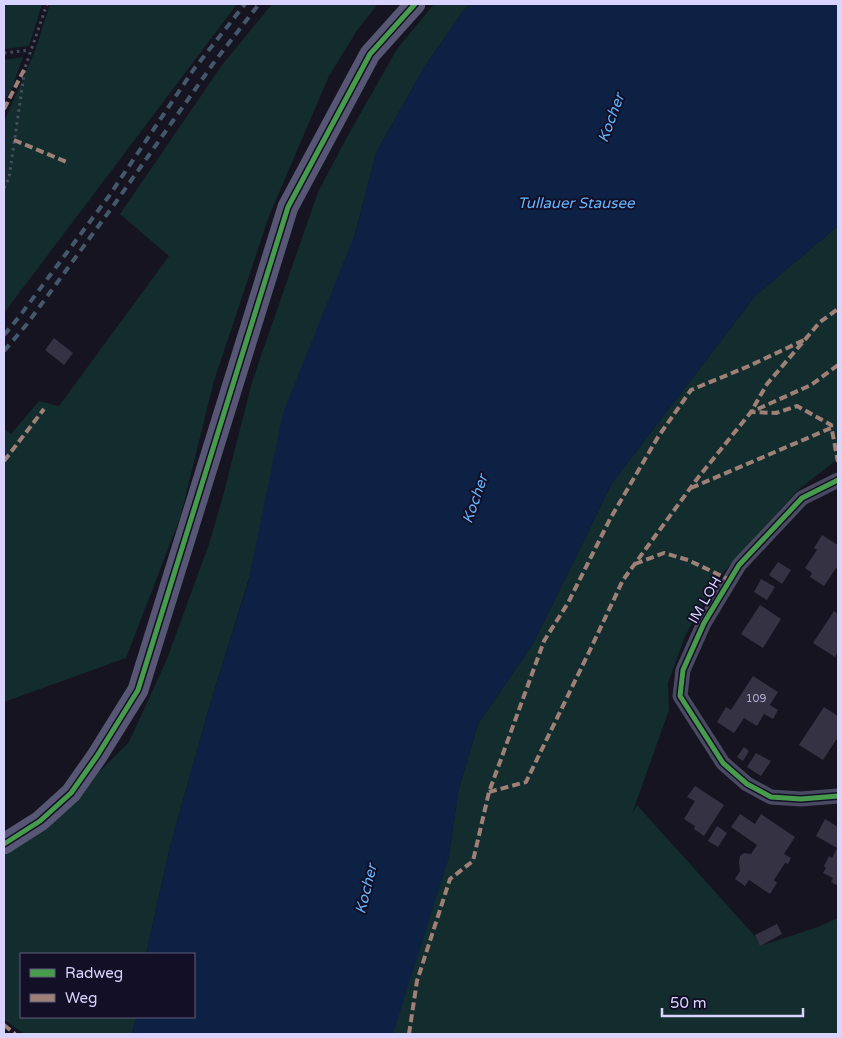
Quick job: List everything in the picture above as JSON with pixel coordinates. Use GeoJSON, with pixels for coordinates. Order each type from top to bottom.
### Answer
{"type":"FeatureCollection","features":[{"type":"Feature","properties":{"kind":"street"},"geometry":{"type":"LineString","coordinates":[[4,844],[40,821],[70,793],[97,756],[138,690],[288,206],[370,54],[415,4]]}},
{"type":"Feature","properties":{"kind":"street","name":"IM LOH"},"geometry":{"type":"LineString","coordinates":[[838,480],[802,498],[739,565],[704,623],[683,670],[680,696],[723,762],[747,784],[771,797],[801,800],[838,796]]}},
{"type":"Feature","properties":{"kind":"path"},"geometry":{"type":"LineString","coordinates":[[4,188],[9,178],[25,68],[47,4]]}},
{"type":"Feature","properties":{"kind":"path"},"geometry":{"type":"LineString","coordinates":[[4,53],[31,50]]}},
{"type":"Feature","properties":{"kind":"green space"},"geometry":{"type":"Polygon","coordinates":[[[4,4],[42,4],[29,46],[4,49],[4,4]]]}},
{"type":"Feature","properties":{"kind":"green space"},"geometry":{"type":"Polygon","coordinates":[[[50,4],[237,4],[4,313],[4,122],[35,51],[50,4]]]}},
{"type":"Feature","properties":{"kind":"green space"},"geometry":{"type":"Polygon","coordinates":[[[272,4],[378,4],[358,29],[329,76],[269,216],[214,381],[180,518],[126,658],[4,702],[4,429],[11,434],[39,401],[59,406],[169,256],[120,214],[222,65],[272,4]]]}},
{"type":"Feature","properties":{"kind":"green space"},"geometry":{"type":"Polygon","coordinates":[[[434,4],[471,4],[463,11],[425,66],[376,153],[355,234],[209,708],[170,847],[146,953],[20,953],[20,1018],[136,1018],[132,1034],[25,1034],[4,1020],[4,856],[34,837],[129,742],[167,659],[209,544],[252,382],[318,192],[397,49],[434,4]]]}},
{"type":"Feature","properties":{"kind":"green space"},"geometry":{"type":"Polygon","coordinates":[[[23,57],[12,88],[4,102],[4,60],[23,57]]]}},
{"type":"Feature","properties":{"kind":"green space"},"geometry":{"type":"Polygon","coordinates":[[[838,226],[838,459],[799,489],[720,576],[686,634],[668,683],[669,710],[632,814],[637,805],[763,945],[818,927],[838,918],[838,1034],[162,1034],[195,1018],[195,954],[448,860],[459,788],[478,724],[534,642],[612,483],[756,295],[838,226]]]}},
{"type":"Feature","properties":{"kind":"water","name":"Tullauer Stausee"},"geometry":{"type":"Polygon","coordinates":[[[471,4],[838,4],[838,226],[756,295],[612,483],[534,642],[478,724],[459,788],[448,860],[393,1034],[132,1034],[136,1018],[195,1018],[195,953],[146,953],[170,847],[209,708],[248,583],[283,413],[355,234],[376,153],[425,66],[463,11],[471,4]]]}},
{"type":"Feature","properties":{"kind":"building"},"geometry":{"type":"Polygon","coordinates":[[[54,338],[73,353],[64,365],[45,350],[54,338]]]}},
{"type":"Feature","properties":{"kind":"building"},"geometry":{"type":"Polygon","coordinates":[[[822,535],[838,545],[838,569],[836,568],[824,586],[810,577],[812,573],[805,568],[817,550],[814,548],[822,535]]]}},
{"type":"Feature","properties":{"kind":"building"},"geometry":{"type":"Polygon","coordinates":[[[778,562],[791,570],[782,584],[769,575],[778,562]]]}},
{"type":"Feature","properties":{"kind":"building"},"geometry":{"type":"Polygon","coordinates":[[[761,579],[775,587],[767,600],[754,592],[761,579]]]}},
{"type":"Feature","properties":{"kind":"building"},"geometry":{"type":"Polygon","coordinates":[[[760,605],[781,619],[763,648],[741,634],[760,605]]]}},
{"type":"Feature","properties":{"kind":"building"},"geometry":{"type":"Polygon","coordinates":[[[834,611],[838,614],[838,651],[835,657],[813,643],[834,611]]]}},
{"type":"Feature","properties":{"kind":"building"},"geometry":{"type":"Polygon","coordinates":[[[753,676],[778,692],[770,705],[778,710],[773,719],[764,714],[757,726],[744,718],[734,733],[717,722],[726,707],[731,710],[753,676]]]}},
{"type":"Feature","properties":{"kind":"building"},"geometry":{"type":"Polygon","coordinates":[[[824,707],[838,716],[838,737],[823,760],[799,745],[824,707]]]}},
{"type":"Feature","properties":{"kind":"building"},"geometry":{"type":"Polygon","coordinates":[[[744,747],[749,751],[743,761],[737,757],[744,747]]]}},
{"type":"Feature","properties":{"kind":"building"},"geometry":{"type":"Polygon","coordinates":[[[756,753],[771,761],[761,776],[747,767],[756,753]]]}},
{"type":"Feature","properties":{"kind":"building"},"geometry":{"type":"Polygon","coordinates":[[[695,786],[724,805],[704,836],[694,829],[695,826],[684,819],[695,801],[687,797],[695,786]]]}},
{"type":"Feature","properties":{"kind":"building"},"geometry":{"type":"Polygon","coordinates":[[[740,814],[755,824],[761,814],[795,837],[784,854],[791,858],[788,864],[785,863],[774,880],[777,883],[770,894],[749,880],[745,886],[735,879],[740,871],[740,856],[744,853],[751,854],[757,845],[731,827],[740,814]]]}},
{"type":"Feature","properties":{"kind":"building"},"geometry":{"type":"Polygon","coordinates":[[[825,819],[838,827],[838,886],[831,882],[833,878],[823,873],[829,856],[832,858],[837,848],[816,836],[825,819]]]}},
{"type":"Feature","properties":{"kind":"building"},"geometry":{"type":"Polygon","coordinates":[[[717,826],[727,833],[718,847],[708,841],[717,826]]]}},
{"type":"Feature","properties":{"kind":"building"},"geometry":{"type":"Polygon","coordinates":[[[777,924],[782,934],[760,946],[755,935],[777,924]]]}},
{"type":"Feature","properties":{"kind":"railway"},"geometry":{"type":"LineString","coordinates":[[4,335],[109,196],[194,69],[245,4]]}},
{"type":"Feature","properties":{"kind":"railway"},"geometry":{"type":"LineString","coordinates":[[4,351],[27,324],[215,61],[259,4]]}},
{"type":"Feature","properties":{"kind":"marked path"},"geometry":{"type":"LineString","coordinates":[[4,109],[25,68]]}},
{"type":"Feature","properties":{"kind":"marked path"},"geometry":{"type":"LineString","coordinates":[[14,140],[69,163]]}},
{"type":"Feature","properties":{"kind":"marked path"},"geometry":{"type":"LineString","coordinates":[[489,792],[526,782],[623,580],[697,479],[751,412],[767,384],[820,322],[838,309]]}},
{"type":"Feature","properties":{"kind":"marked path"},"geometry":{"type":"LineString","coordinates":[[409,1034],[417,981],[450,879],[473,861],[489,792],[544,641],[568,603],[610,519],[658,437],[691,390],[749,366],[804,340]]}},
{"type":"Feature","properties":{"kind":"marked path"},"geometry":{"type":"LineString","coordinates":[[838,365],[811,385],[751,412],[776,413],[797,406],[831,425],[838,462]]}},
{"type":"Feature","properties":{"kind":"marked path"},"geometry":{"type":"LineString","coordinates":[[4,461],[44,409]]}},
{"type":"Feature","properties":{"kind":"marked path"},"geometry":{"type":"LineString","coordinates":[[691,488],[831,428]]}},
{"type":"Feature","properties":{"kind":"marked path"},"geometry":{"type":"LineString","coordinates":[[635,564],[664,553],[688,560],[730,580]]}},
{"type":"Feature","properties":{"kind":"marked path"},"geometry":{"type":"LineString","coordinates":[[4,1025],[15,1034]]}},
{"type":"Feature","properties":{"kind":"cycle path"},"geometry":{"type":"LineString","coordinates":[[4,844],[40,821],[71,793],[97,756],[138,690],[288,207],[370,54],[415,4]]}},
{"type":"Feature","properties":{"kind":"cycle path"},"geometry":{"type":"LineString","coordinates":[[838,480],[802,498],[739,565],[704,623],[683,670],[680,696],[723,763],[747,784],[771,797],[801,799],[838,796]]}},
{"type":"Feature","properties":{"kind":"water label","name":"Kocher"},"geometry":{"type":"Point","coordinates":[611,118]}},
{"type":"Feature","properties":{"kind":"water label","name":"Kocher"},"geometry":{"type":"Point","coordinates":[475,499]}},
{"type":"Feature","properties":{"kind":"water label","name":"Kocher"},"geometry":{"type":"Point","coordinates":[366,889]}}]}
